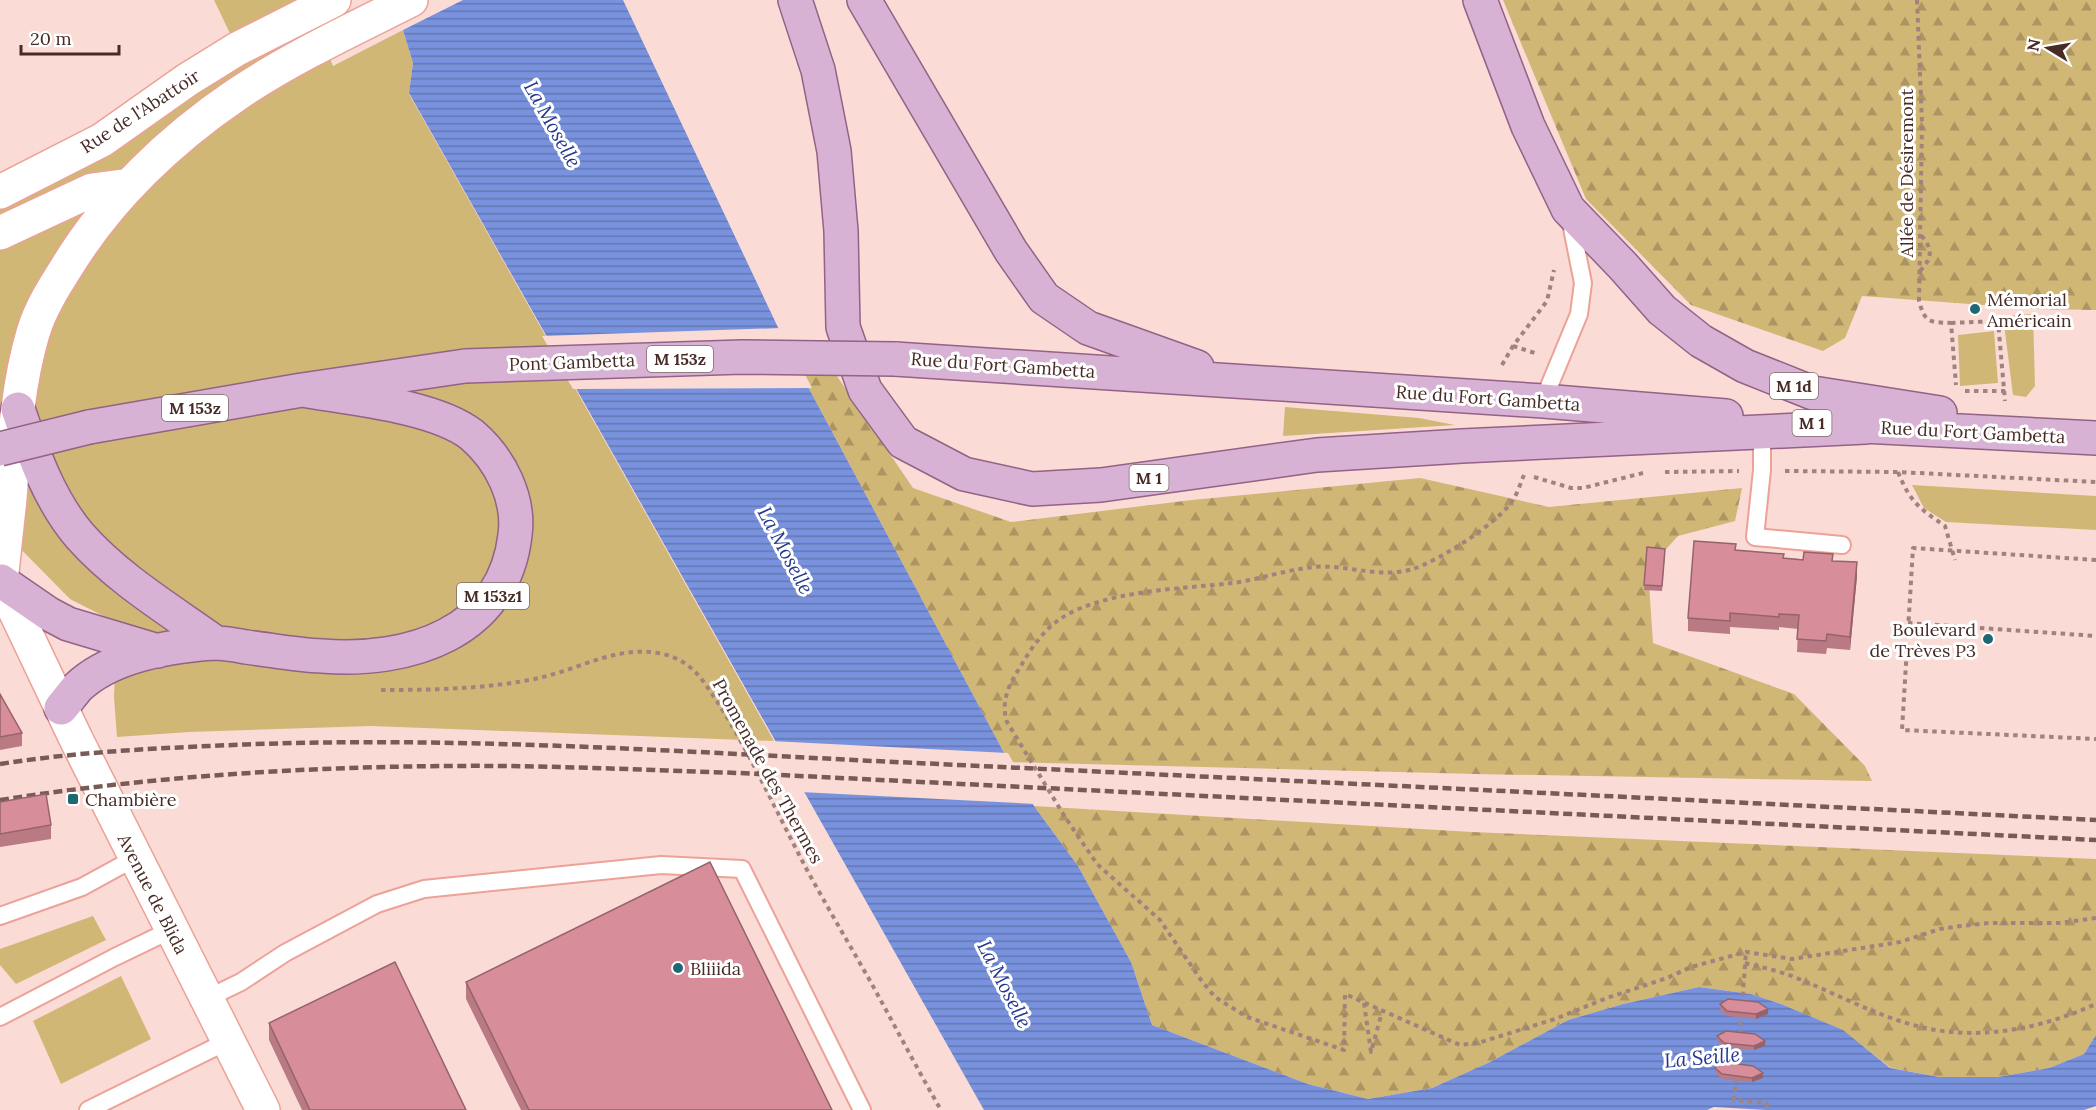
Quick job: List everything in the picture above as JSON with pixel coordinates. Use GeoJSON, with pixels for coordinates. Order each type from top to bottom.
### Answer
{"type":"FeatureCollection","features":[{"type":"Feature","properties":{"kind":"main road"},"geometry":{"type":"LineString","coordinates":[[0,580],[25,362],[33,330],[47,299],[82,241],[130,186],[179,138],[236,95],[324,44],[411,0]]}},
{"type":"Feature","properties":{"kind":"main road","name":"M 1"},"geometry":{"type":"LineString","coordinates":[[795,0],[818,70],[834,151],[841,231],[843,327],[865,390],[903,442],[964,474],[1032,489],[1055,488],[1101,485],[1317,455],[1866,427]]}},
{"type":"Feature","properties":{"kind":"main road","name":"M 1"},"geometry":{"type":"LineString","coordinates":[[864,0],[1011,250],[1044,298],[1088,328],[1234,381]]}},
{"type":"Feature","properties":{"kind":"main road","name":"M 1d"},"geometry":{"type":"LineString","coordinates":[[1480,0],[1528,126],[1568,208],[1662,310],[1701,341],[1745,366],[1813,393],[2089,438]]}},
{"type":"Feature","properties":{"kind":"main road","name":"Rue de l'Abattoir"},"geometry":{"type":"LineString","coordinates":[[0,192],[102,140],[187,80],[237,49],[323,6]]}},
{"type":"Feature","properties":{"kind":"main road"},"geometry":{"type":"LineString","coordinates":[[0,233],[92,189],[130,186]]}},
{"type":"Feature","properties":{"kind":"main road","name":"Pont Gambetta"},"geometry":{"type":"LineString","coordinates":[[302,390],[465,366],[742,357],[895,359]]}},
{"type":"Feature","properties":{"kind":"main road","name":"Rue du Fort Gambetta"},"geometry":{"type":"LineString","coordinates":[[895,359],[1543,401],[1866,427],[2089,438]]}},
{"type":"Feature","properties":{"kind":"main road","name":"M 153z1"},"geometry":{"type":"LineString","coordinates":[[61,708],[79,687],[99,672],[114,664],[158,651],[216,643],[323,657],[368,656],[409,649],[437,640],[459,629],[481,612],[494,595],[507,571],[517,523],[504,475],[481,443],[465,430],[417,412],[389,404],[302,390]]}},
{"type":"Feature","properties":{"kind":"main road","name":"M 153z"},"geometry":{"type":"LineString","coordinates":[[0,449],[89,427],[302,390]]}},
{"type":"Feature","properties":{"kind":"main road","name":"M 153z1"},"geometry":{"type":"LineString","coordinates":[[18,409],[44,478],[79,535],[111,566],[216,643]]}},
{"type":"Feature","properties":{"kind":"main road","name":"M 153z1"},"geometry":{"type":"LineString","coordinates":[[0,580],[49,614],[68,624],[158,651]]}},
{"type":"Feature","properties":{"kind":"main road","name":"Avenue de Blida"},"geometry":{"type":"LineString","coordinates":[[0,580],[135,858],[263,1110]]}},
{"type":"Feature","properties":{"kind":"lane","name":"M 1d"},"geometry":{"type":"LineString","coordinates":[[1543,401],[1579,314],[1583,282],[1568,208]]}},
{"type":"Feature","properties":{"kind":"lane"},"geometry":{"type":"LineString","coordinates":[[1762,432],[1762,470],[1755,537],[1842,544]]}},
{"type":"Feature","properties":{"kind":"lane"},"geometry":{"type":"LineString","coordinates":[[0,916],[82,887],[135,858]]}},
{"type":"Feature","properties":{"kind":"lane"},"geometry":{"type":"LineString","coordinates":[[206,999],[242,982],[285,953],[377,904],[424,889],[661,865],[742,869],[862,1110]]}},
{"type":"Feature","properties":{"kind":"lane"},"geometry":{"type":"LineString","coordinates":[[0,1017],[171,930]]}},
{"type":"Feature","properties":{"kind":"lane"},"geometry":{"type":"LineString","coordinates":[[88,1110],[228,1041]]}},
{"type":"Feature","properties":{"kind":"path","name":"Allée de Désiremont"},"geometry":{"type":"LineString","coordinates":[[1917,0],[1922,123],[1919,301],[1923,315],[1931,322],[1998,321],[2005,391],[2004,424]]}},
{"type":"Feature","properties":{"kind":"path"},"geometry":{"type":"LineString","coordinates":[[1920,234],[1930,247],[1930,255],[1927,264],[1920,272]]}},
{"type":"Feature","properties":{"kind":"path"},"geometry":{"type":"LineString","coordinates":[[1513,346],[1547,302],[1555,267]]}},
{"type":"Feature","properties":{"kind":"path"},"geometry":{"type":"LineString","coordinates":[[1951,323],[1956,391],[2005,391]]}},
{"type":"Feature","properties":{"kind":"path"},"geometry":{"type":"LineString","coordinates":[[1656,472],[1762,470],[1898,472],[2096,482]]}},
{"type":"Feature","properties":{"kind":"path"},"geometry":{"type":"LineString","coordinates":[[1898,472],[1904,486],[1920,509],[1945,526],[1955,560]]}},
{"type":"Feature","properties":{"kind":"path"},"geometry":{"type":"LineString","coordinates":[[1645,473],[1583,488],[1571,488],[1524,474],[1512,503],[1498,517],[1436,560],[1411,570],[1386,573],[1315,567],[1232,583],[1177,587],[1080,608],[1059,620],[1043,634],[1012,680],[1005,696],[1003,711],[1007,722],[1065,817],[1097,864],[1160,920],[1215,997],[1247,1017],[1344,1050],[1345,994],[1460,1045],[1478,1043],[1555,1019],[1691,967],[1746,952],[1792,959],[1900,942],[1940,929],[1989,923],[2060,923],[2096,918]]}},
{"type":"Feature","properties":{"kind":"path"},"geometry":{"type":"LineString","coordinates":[[2096,560],[1913,548],[1902,730],[2096,739]]}},
{"type":"Feature","properties":{"kind":"path"},"geometry":{"type":"LineString","coordinates":[[1908,623],[2096,636]]}},
{"type":"Feature","properties":{"kind":"path","name":"Promenade des Thermes"},"geometry":{"type":"LineString","coordinates":[[379,690],[426,690],[483,686],[540,677],[611,655],[631,652],[658,653],[687,664],[702,680],[733,730],[807,869],[941,1110]]}},
{"type":"Feature","properties":{"kind":"path"},"geometry":{"type":"LineString","coordinates":[[1746,952],[1734,1100],[1766,1103],[1771,1110]]}},
{"type":"Feature","properties":{"kind":"path"},"geometry":{"type":"LineString","coordinates":[[1745,963],[1788,975],[1912,1025],[1959,1034],[2031,1027],[2073,1015],[2096,1004]]}},
{"type":"Feature","properties":{"kind":"path"},"geometry":{"type":"LineString","coordinates":[[1364,1003],[1371,1052],[1382,1012]]}},
{"type":"Feature","properties":{"kind":"green space"},"geometry":{"type":"Polygon","coordinates":[[[214,0],[306,0],[333,66],[403,30],[413,63],[409,94],[774,741],[371,726],[189,732],[117,737],[114,697],[117,623],[70,599],[0,528],[0,192],[237,48],[214,0]]]}},
{"type":"Feature","properties":{"kind":"green space"},"geometry":{"type":"Polygon","coordinates":[[[1503,0],[2096,0],[2096,310],[2036,309],[1862,296],[1845,338],[1823,351],[1691,305],[1586,199],[1503,0]]]}},
{"type":"Feature","properties":{"kind":"green space"},"geometry":{"type":"Polygon","coordinates":[[[2033,314],[2035,386],[2026,397],[2013,395],[2003,316],[2033,314]]]}},
{"type":"Feature","properties":{"kind":"green space"},"geometry":{"type":"Polygon","coordinates":[[[1994,331],[1998,383],[1960,386],[1958,335],[1994,331]]]}},
{"type":"Feature","properties":{"kind":"green space"},"geometry":{"type":"Polygon","coordinates":[[[792,357],[826,360],[913,488],[1011,522],[1192,500],[1420,478],[1549,507],[1742,488],[1735,521],[1678,536],[1648,569],[1653,643],[1794,694],[1865,766],[1872,781],[1009,762],[792,357]]]}},
{"type":"Feature","properties":{"kind":"green space"},"geometry":{"type":"Polygon","coordinates":[[[1285,407],[1419,418],[1455,425],[1283,436],[1285,407]]]}},
{"type":"Feature","properties":{"kind":"green space"},"geometry":{"type":"Polygon","coordinates":[[[1912,485],[2096,496],[2096,530],[1946,522],[1924,508],[1912,485]]]}},
{"type":"Feature","properties":{"kind":"green space"},"geometry":{"type":"Polygon","coordinates":[[[1034,806],[1472,832],[2096,859],[2096,1035],[2084,1054],[2049,1068],[1998,1077],[1939,1077],[1891,1068],[1842,1030],[1781,1004],[1751,994],[1699,987],[1623,1004],[1568,1020],[1490,1062],[1432,1088],[1368,1099],[1308,1084],[1152,1025],[1131,962],[1078,866],[1034,806]]]}},
{"type":"Feature","properties":{"kind":"green space"},"geometry":{"type":"Polygon","coordinates":[[[93,916],[106,940],[16,984],[0,965],[0,949],[93,916]]]}},
{"type":"Feature","properties":{"kind":"green space"},"geometry":{"type":"Polygon","coordinates":[[[121,976],[151,1039],[61,1084],[33,1021],[121,976]]]}},
{"type":"Feature","properties":{"kind":"water"},"geometry":{"type":"Polygon","coordinates":[[[389,0],[623,0],[792,357],[1009,762],[1034,806],[1078,866],[1131,962],[1152,1025],[1308,1084],[1368,1099],[1432,1088],[1490,1062],[1568,1020],[1623,1004],[1699,987],[1751,994],[1781,1004],[1843,1030],[1890,1068],[1939,1077],[1998,1077],[2049,1068],[2084,1054],[2096,1035],[2096,1106],[2084,1110],[1766,1110],[1714,1107],[1707,1110],[984,1110],[409,93],[413,63],[403,30],[389,0]]]}},
{"type":"Feature","properties":{"kind":"pier"},"geometry":{"type":"Polygon","coordinates":[[[386,0],[463,0],[401,31],[386,0]]]}},
{"type":"Feature","properties":{"kind":"pier"},"geometry":{"type":"Polygon","coordinates":[[[781,328],[812,388],[573,389],[542,336],[781,328]]]}},
{"type":"Feature","properties":{"kind":"pier"},"geometry":{"type":"Polygon","coordinates":[[[771,741],[1008,753],[1036,804],[800,792],[771,741]]]}},
{"type":"Feature","properties":{"kind":"building"},"geometry":{"type":"Polygon","coordinates":[[[1694,541],[1736,544],[1735,550],[1784,554],[1783,558],[1803,560],[1804,552],[1833,554],[1832,561],[1857,562],[1850,637],[1827,634],[1826,641],[1797,639],[1799,615],[1779,614],[1779,617],[1730,613],[1730,621],[1688,618],[1694,541]]]}},
{"type":"Feature","properties":{"kind":"building"},"geometry":{"type":"Polygon","coordinates":[[[1647,547],[1665,549],[1662,586],[1644,585],[1647,547]]]}},
{"type":"Feature","properties":{"kind":"building"},"geometry":{"type":"Polygon","coordinates":[[[0,694],[22,733],[0,737],[0,694]]]}},
{"type":"Feature","properties":{"kind":"building"},"geometry":{"type":"Polygon","coordinates":[[[46,794],[51,825],[0,834],[0,802],[46,794]]]}},
{"type":"Feature","properties":{"kind":"building","name":"Bliiida"},"geometry":{"type":"Polygon","coordinates":[[[710,862],[832,1110],[529,1110],[466,982],[710,862]]]}},
{"type":"Feature","properties":{"kind":"building"},"geometry":{"type":"Polygon","coordinates":[[[395,962],[466,1110],[310,1110],[269,1023],[395,962]]]}},
{"type":"Feature","properties":{"kind":"building"},"geometry":{"type":"Polygon","coordinates":[[[1728,999],[1758,1002],[1768,1009],[1756,1014],[1727,1011],[1720,1004],[1728,999]]]}},
{"type":"Feature","properties":{"kind":"building"},"geometry":{"type":"Polygon","coordinates":[[[1726,1031],[1755,1034],[1765,1041],[1754,1046],[1724,1043],[1717,1036],[1726,1031]]]}},
{"type":"Feature","properties":{"kind":"building"},"geometry":{"type":"Polygon","coordinates":[[[1723,1062],[1753,1066],[1763,1073],[1752,1078],[1722,1074],[1715,1068],[1723,1062]]]}},
{"type":"Feature","properties":{"kind":"railway"},"geometry":{"type":"LineString","coordinates":[[0,764],[131,750],[293,743],[542,745],[2096,820]]}},
{"type":"Feature","properties":{"kind":"railway"},"geometry":{"type":"LineString","coordinates":[[0,800],[167,779],[280,771],[336,768],[522,766],[740,773],[2096,840]]}},
{"type":"Feature","properties":{"kind":"place","name":"Mémorial Américain"},"geometry":{"type":"Point","coordinates":[1975,309]}},
{"type":"Feature","properties":{"kind":"place","name":"Boulevard de Trèves P3"},"geometry":{"type":"Point","coordinates":[1988,639]}},
{"type":"Feature","properties":{"kind":"place","name":"Chambière"},"geometry":{"type":"Point","coordinates":[73,799]}},
{"type":"Feature","properties":{"kind":"place","name":"Bliiida"},"geometry":{"type":"Point","coordinates":[678,968]}},
{"type":"Feature","properties":{"kind":"water label","name":"La Moselle"},"geometry":{"type":"Point","coordinates":[553,124]}},
{"type":"Feature","properties":{"kind":"water label","name":"La Moselle"},"geometry":{"type":"Point","coordinates":[786,550]}},
{"type":"Feature","properties":{"kind":"water label","name":"La Moselle"},"geometry":{"type":"Point","coordinates":[1005,984]}},
{"type":"Feature","properties":{"kind":"water label","name":"La Seille"},"geometry":{"type":"Point","coordinates":[1702,1057]}}]}
